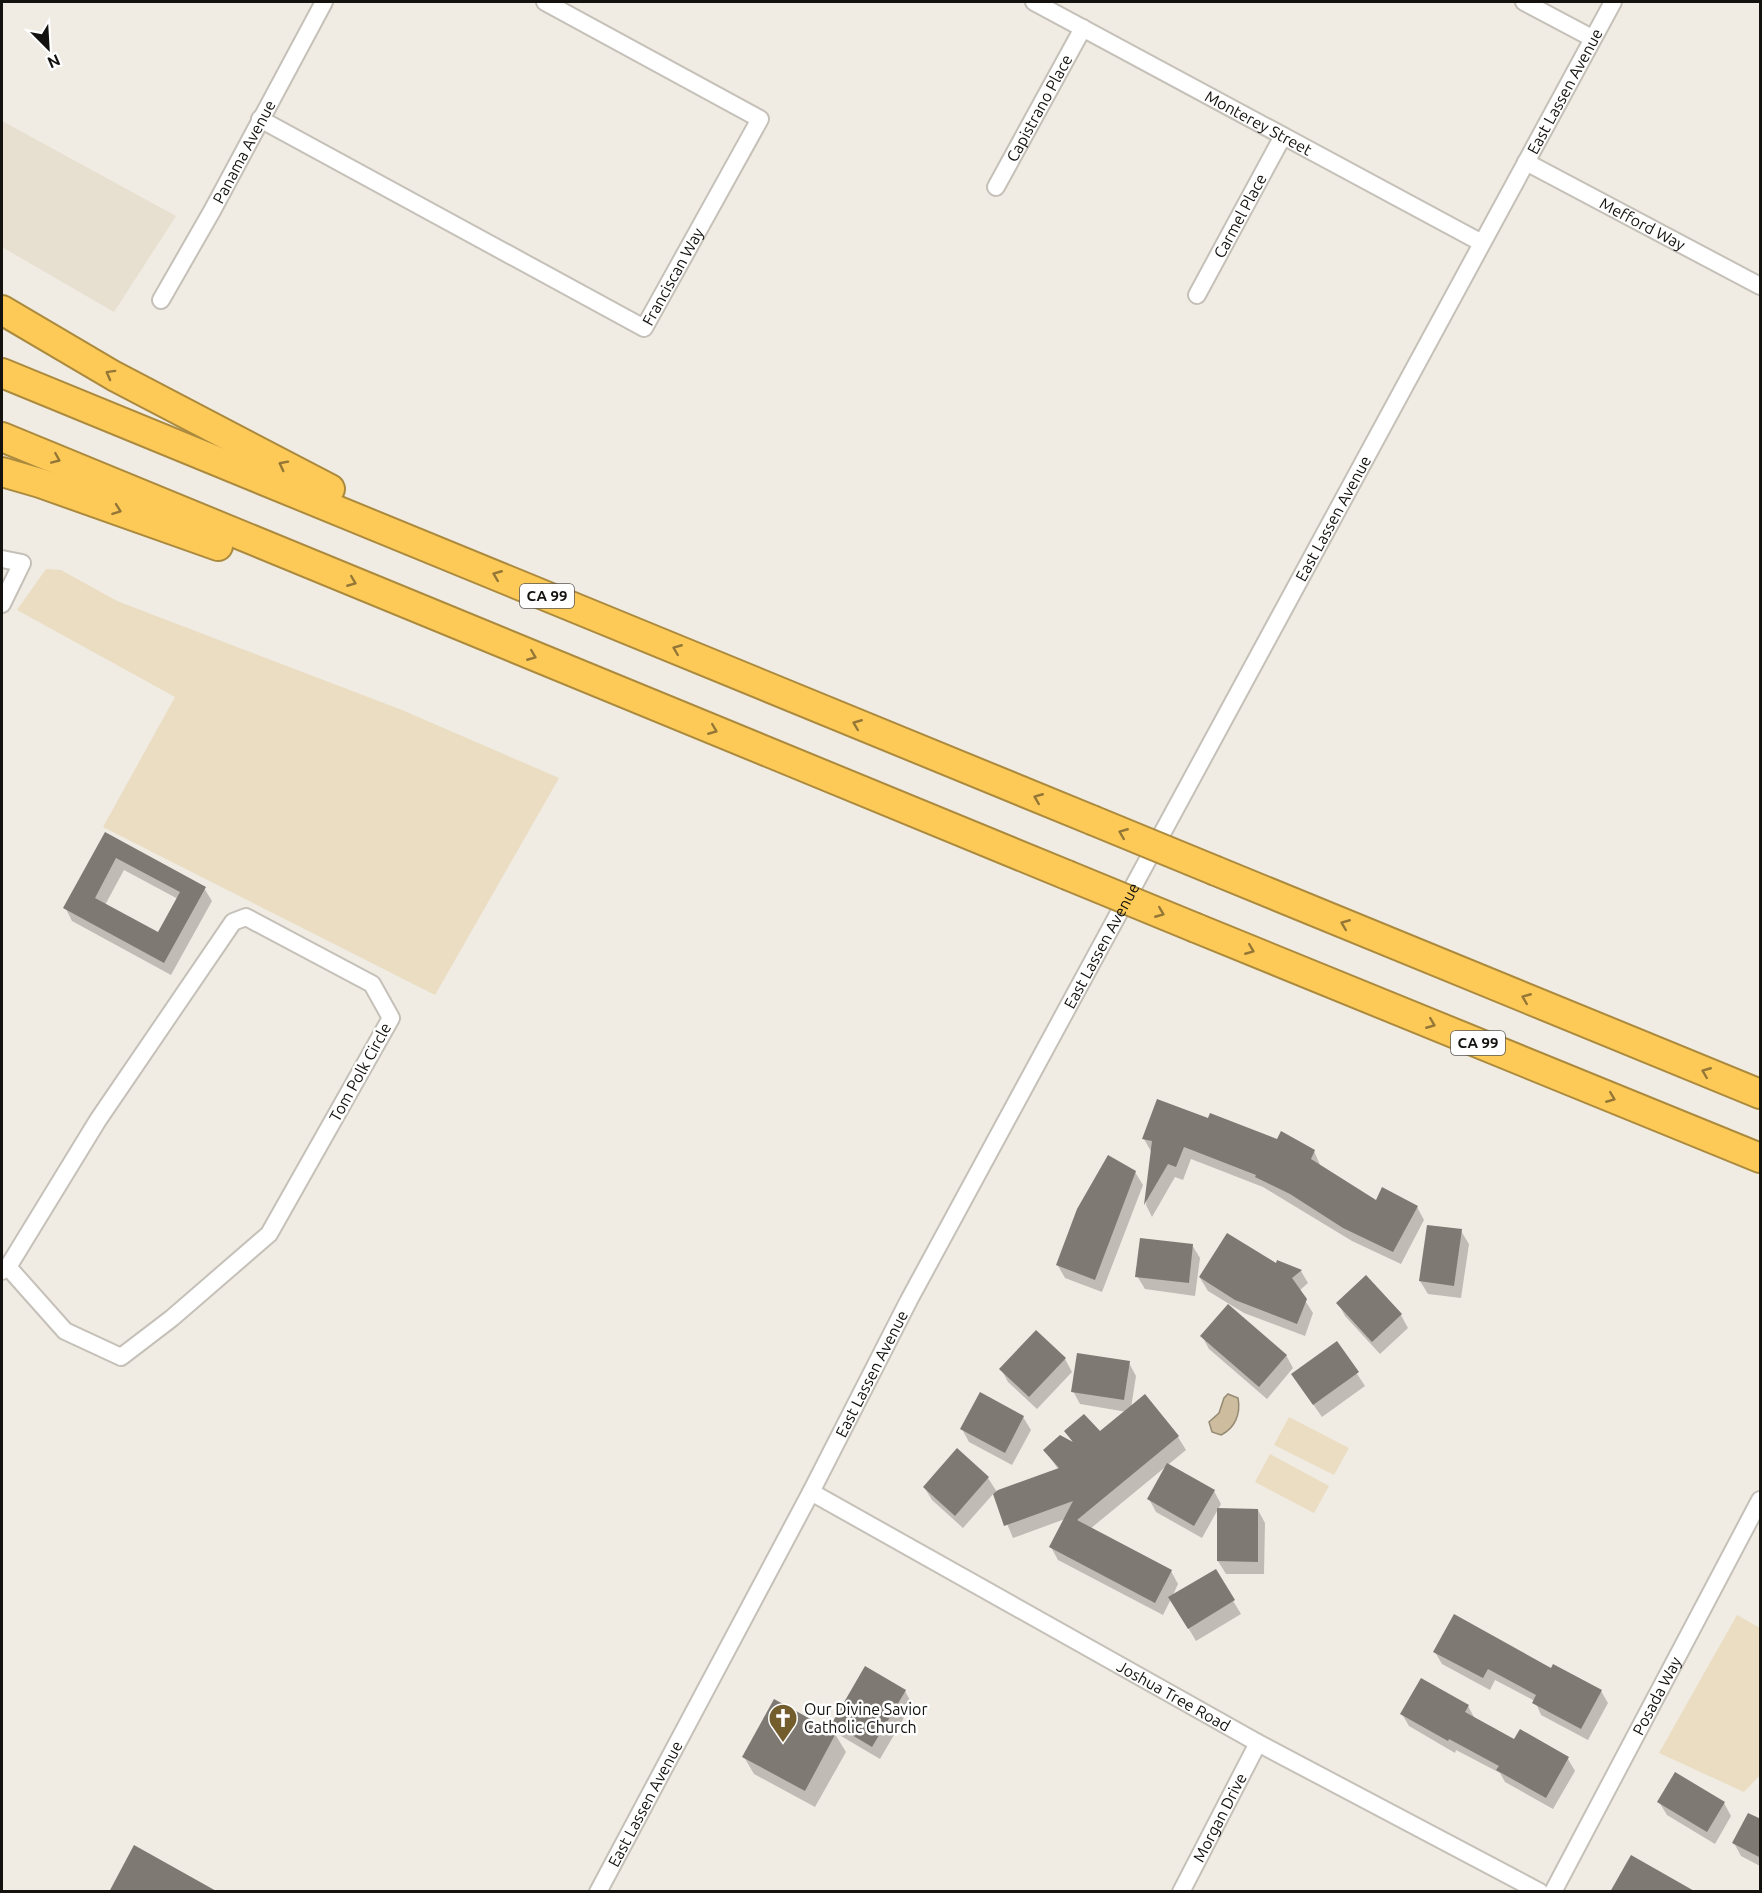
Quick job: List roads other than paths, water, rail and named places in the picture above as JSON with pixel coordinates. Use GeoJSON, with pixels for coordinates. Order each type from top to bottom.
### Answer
{"type":"FeatureCollection","features":[{"type":"Feature","properties":{"kind":"highway"},"geometry":{"type":"LineString","coordinates":[[2,310],[114,376],[367,508],[444,553]]}},
{"type":"Feature","properties":{"kind":"highway","name":"CA 99"},"geometry":{"type":"LineString","coordinates":[[2,373],[1761,1094]]}},
{"type":"Feature","properties":{"kind":"highway","name":"CA 99"},"geometry":{"type":"LineString","coordinates":[[2,437],[321,570],[1761,1158]]}},
{"type":"Feature","properties":{"kind":"highway"},"geometry":{"type":"LineString","coordinates":[[2,472],[40,483],[294,573],[321,570]]}},
{"type":"Feature","properties":{"kind":"street","name":"Panama Avenue"},"geometry":{"type":"LineString","coordinates":[[161,300],[324,2]]}},
{"type":"Feature","properties":{"kind":"street","name":"Franciscan Way"},"geometry":{"type":"LineString","coordinates":[[260,119],[644,328],[760,118],[545,2]]}},
{"type":"Feature","properties":{"kind":"street","name":"Monterey Street"},"geometry":{"type":"LineString","coordinates":[[1034,2],[1482,243]]}},
{"type":"Feature","properties":{"kind":"street"},"geometry":{"type":"LineString","coordinates":[[1524,2],[1593,38]]}},
{"type":"Feature","properties":{"kind":"street","name":"East Lassen Avenue"},"geometry":{"type":"LineString","coordinates":[[598,1892],[811,1492],[909,1300],[1613,2]]}},
{"type":"Feature","properties":{"kind":"street","name":"Capistrano Place"},"geometry":{"type":"LineString","coordinates":[[996,187],[1083,28]]}},
{"type":"Feature","properties":{"kind":"street","name":"Carmel Place"},"geometry":{"type":"LineString","coordinates":[[1197,295],[1283,136]]}},
{"type":"Feature","properties":{"kind":"street","name":"Mefford Way"},"geometry":{"type":"LineString","coordinates":[[1526,162],[1761,286]]}},
{"type":"Feature","properties":{"kind":"street"},"geometry":{"type":"LineString","coordinates":[[2,559],[22,563],[2,604]]}},
{"type":"Feature","properties":{"kind":"street","name":"Tom Polk Circle"},"geometry":{"type":"LineString","coordinates":[[246,917],[372,984],[391,1018],[269,1234],[172,1318],[121,1357],[65,1331],[5,1269],[98,1120],[233,922],[246,917]]}},
{"type":"Feature","properties":{"kind":"street","name":"Joshua Tree Road"},"geometry":{"type":"LineString","coordinates":[[811,1492],[1258,1743],[1540,1892]]}},
{"type":"Feature","properties":{"kind":"street","name":"Posada Way"},"geometry":{"type":"LineString","coordinates":[[1553,1892],[1761,1500]]}},
{"type":"Feature","properties":{"kind":"street","name":"Morgan Drive"},"geometry":{"type":"LineString","coordinates":[[1188,1889],[1258,1743]]}},
{"type":"Feature","properties":{"kind":"place","name":"Our Divine Savior Catholic Church"},"geometry":{"type":"Point","coordinates":[783,1744]}}]}
